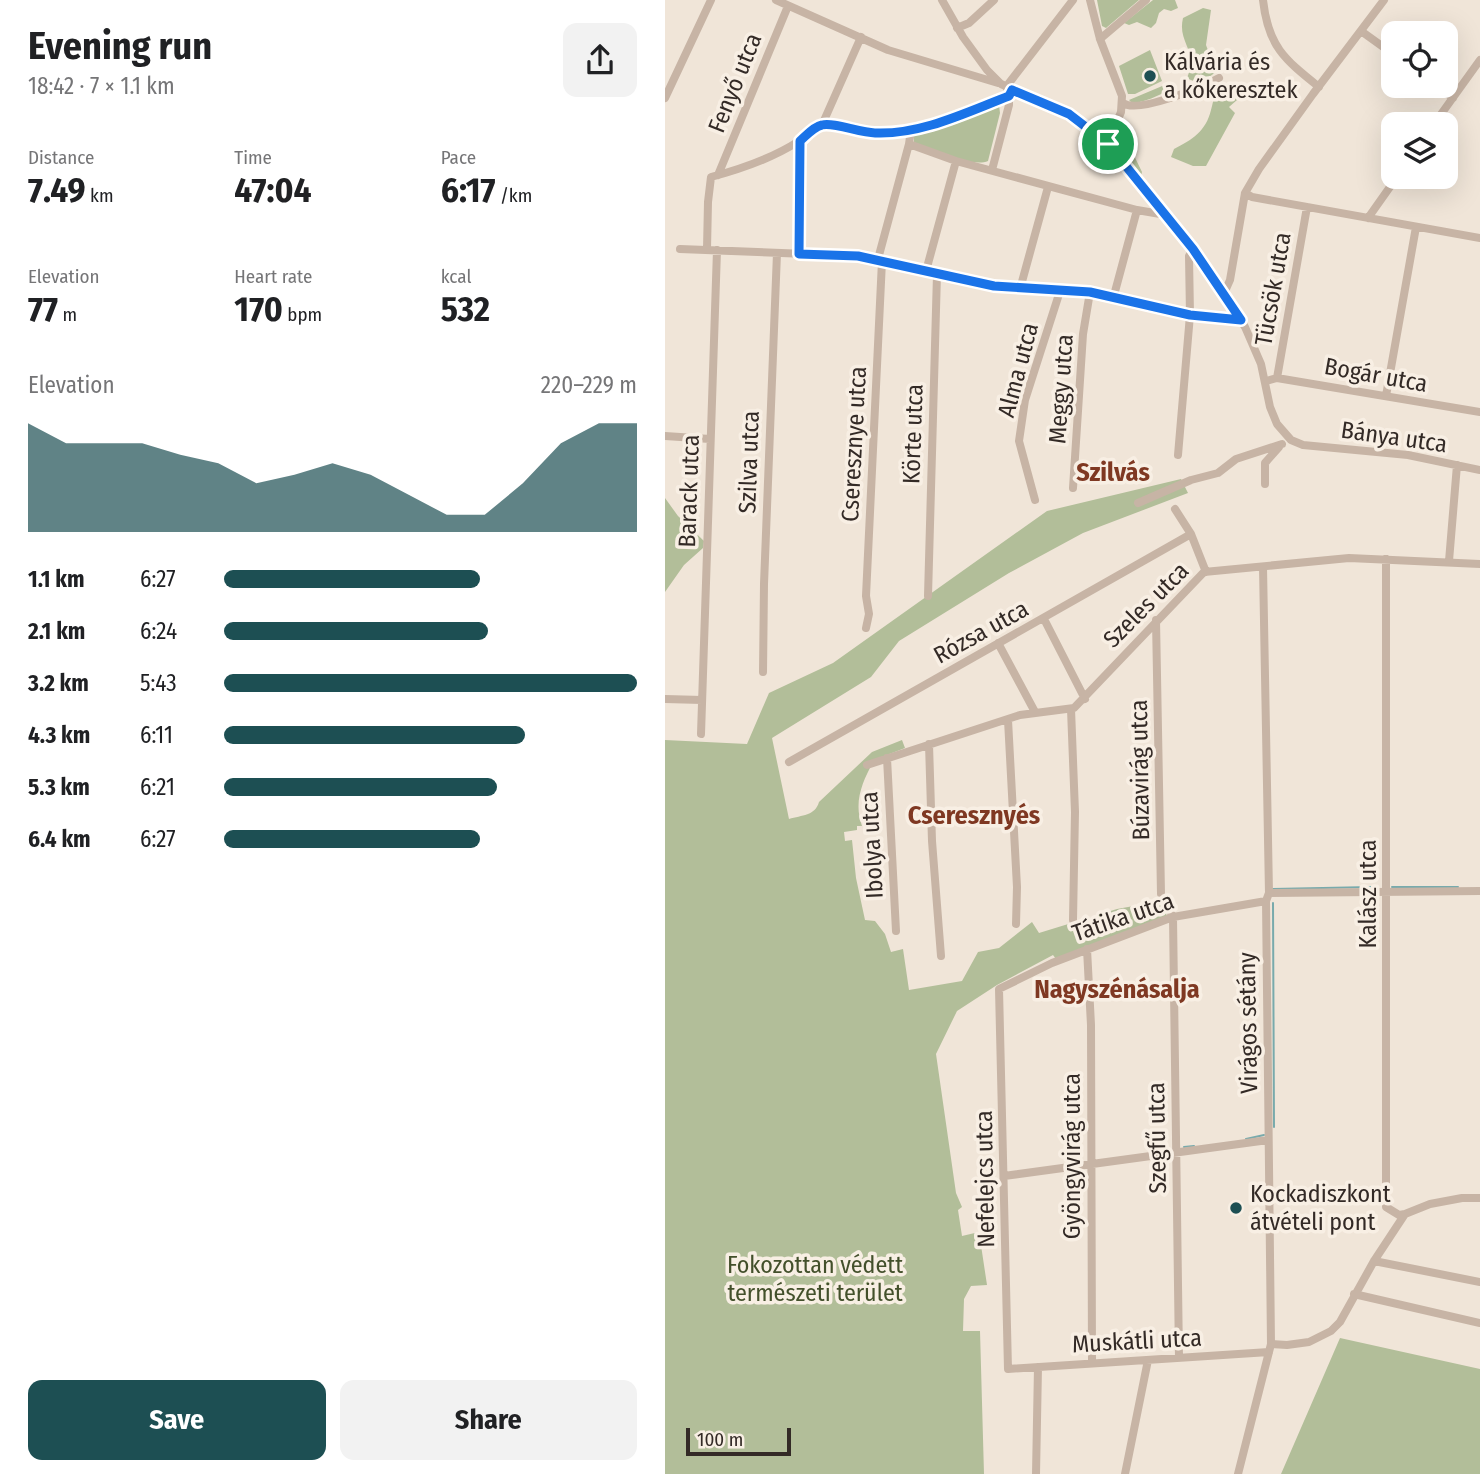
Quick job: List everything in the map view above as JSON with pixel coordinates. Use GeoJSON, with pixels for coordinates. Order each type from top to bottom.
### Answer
{"type":"FeatureCollection","features":[{"type":"Feature","properties":{"kind":"street"},"geometry":{"type":"LineString","coordinates":[[665,97],[711,0]]}},
{"type":"Feature","properties":{"kind":"street"},"geometry":{"type":"LineString","coordinates":[[776,0],[888,50],[920,58],[1069,114],[1108,144],[1193,249],[1241,320],[1255,349],[1274,416],[1279,427],[1292,442],[1236,459],[1218,473],[1191,480],[1138,503]]}},
{"type":"Feature","properties":{"kind":"street"},"geometry":{"type":"LineString","coordinates":[[942,0],[978,60],[1007,89],[1009,106],[992,170]]}},
{"type":"Feature","properties":{"kind":"street"},"geometry":{"type":"LineString","coordinates":[[957,28],[968,23],[994,0]]}},
{"type":"Feature","properties":{"kind":"street"},"geometry":{"type":"LineString","coordinates":[[822,125],[874,133],[911,130],[945,120],[1007,89],[1073,0]]}},
{"type":"Feature","properties":{"kind":"street"},"geometry":{"type":"LineString","coordinates":[[1090,0],[1100,39],[1121,92],[1122,105],[1108,144]]}},
{"type":"Feature","properties":{"kind":"street"},"geometry":{"type":"LineString","coordinates":[[1100,39],[1146,0]]}},
{"type":"Feature","properties":{"kind":"street"},"geometry":{"type":"LineString","coordinates":[[1263,0],[1266,24],[1281,55],[1319,87]]}},
{"type":"Feature","properties":{"kind":"street"},"geometry":{"type":"LineString","coordinates":[[1222,292],[1230,280],[1245,193],[1259,169],[1384,0]]}},
{"type":"Feature","properties":{"kind":"street","name":"Fenyő utca"},"geometry":{"type":"LineString","coordinates":[[715,176],[788,6]]}},
{"type":"Feature","properties":{"kind":"street"},"geometry":{"type":"LineString","coordinates":[[1361,31],[1381,45]]}},
{"type":"Feature","properties":{"kind":"street"},"geometry":{"type":"LineString","coordinates":[[707,249],[708,202],[715,176],[776,153],[800,141],[822,125],[861,37]]}},
{"type":"Feature","properties":{"kind":"street"},"geometry":{"type":"LineString","coordinates":[[1458,90],[1480,60]]}},
{"type":"Feature","properties":{"kind":"street"},"geometry":{"type":"LineString","coordinates":[[1122,105],[1144,105],[1203,87],[1219,78]]}},
{"type":"Feature","properties":{"kind":"street","name":"Cseresznye utca"},"geometry":{"type":"LineString","coordinates":[[866,628],[869,614],[866,596],[880,260],[911,130]]}},
{"type":"Feature","properties":{"kind":"street"},"geometry":{"type":"LineString","coordinates":[[799,254],[800,141]]}},
{"type":"Feature","properties":{"kind":"street"},"geometry":{"type":"LineString","coordinates":[[909,144],[956,161],[1048,187],[1166,215]]}},
{"type":"Feature","properties":{"kind":"street"},"geometry":{"type":"LineString","coordinates":[[926,271],[956,161]]}},
{"type":"Feature","properties":{"kind":"street"},"geometry":{"type":"LineString","coordinates":[[1020,289],[1048,187]]}},
{"type":"Feature","properties":{"kind":"street"},"geometry":{"type":"LineString","coordinates":[[1368,218],[1389,189]]}},
{"type":"Feature","properties":{"kind":"street"},"geometry":{"type":"LineString","coordinates":[[1245,193],[1252,197],[1480,238]]}},
{"type":"Feature","properties":{"kind":"street","name":"Tücsök utca"},"geometry":{"type":"LineString","coordinates":[[1277,377],[1307,207]]}},
{"type":"Feature","properties":{"kind":"street"},"geometry":{"type":"LineString","coordinates":[[1113,299],[1137,210]]}},
{"type":"Feature","properties":{"kind":"street"},"geometry":{"type":"LineString","coordinates":[[1386,396],[1416,227]]}},
{"type":"Feature","properties":{"kind":"street"},"geometry":{"type":"LineString","coordinates":[[680,249],[858,256],[994,286],[1090,292],[1190,315],[1241,320]]}},
{"type":"Feature","properties":{"kind":"street"},"geometry":{"type":"LineString","coordinates":[[1178,455],[1190,315],[1189,256],[1193,249]]}},
{"type":"Feature","properties":{"kind":"street","name":"Barack utca"},"geometry":{"type":"LineString","coordinates":[[701,734],[717,250]]}},
{"type":"Feature","properties":{"kind":"street","name":"Szilva utca"},"geometry":{"type":"LineString","coordinates":[[763,672],[777,253]]}},
{"type":"Feature","properties":{"kind":"street","name":"Körte utca"},"geometry":{"type":"LineString","coordinates":[[928,596],[937,274]]}},
{"type":"Feature","properties":{"kind":"street","name":"Alma utca"},"geometry":{"type":"LineString","coordinates":[[1035,500],[1019,441],[1025,400],[1060,290]]}},
{"type":"Feature","properties":{"kind":"street","name":"Meggy utca"},"geometry":{"type":"LineString","coordinates":[[1073,488],[1083,334],[1090,292]]}},
{"type":"Feature","properties":{"kind":"street","name":"Bogár utca"},"geometry":{"type":"LineString","coordinates":[[1265,381],[1277,377],[1480,412]]}},
{"type":"Feature","properties":{"kind":"street"},"geometry":{"type":"LineString","coordinates":[[665,436],[710,439]]}},
{"type":"Feature","properties":{"kind":"street","name":"Bánya utca"},"geometry":{"type":"LineString","coordinates":[[1292,442],[1408,455],[1480,470]]}},
{"type":"Feature","properties":{"kind":"street"},"geometry":{"type":"LineString","coordinates":[[1265,484],[1265,463],[1282,444]]}},
{"type":"Feature","properties":{"kind":"street"},"geometry":{"type":"LineString","coordinates":[[1449,561],[1457,465]]}},
{"type":"Feature","properties":{"kind":"street"},"geometry":{"type":"LineString","coordinates":[[1175,509],[1191,534],[1206,572]]}},
{"type":"Feature","properties":{"kind":"street","name":"Rózsa utca"},"geometry":{"type":"LineString","coordinates":[[789,762],[1191,534]]}},
{"type":"Feature","properties":{"kind":"street","name":"Szeles utca"},"geometry":{"type":"LineString","coordinates":[[1071,709],[1085,699],[1156,620],[1206,572],[1349,558],[1480,564]]}},
{"type":"Feature","properties":{"kind":"street","name":"Kalász utca"},"geometry":{"type":"LineString","coordinates":[[1386,559],[1386,1207],[1399,1215],[1405,1214]]}},
{"type":"Feature","properties":{"kind":"street","name":"Virágos sétány"},"geometry":{"type":"LineString","coordinates":[[1238,1474],[1270,1348],[1263,567]]}},
{"type":"Feature","properties":{"kind":"street"},"geometry":{"type":"LineString","coordinates":[[1044,619],[1085,699]]}},
{"type":"Feature","properties":{"kind":"street","name":"Búzavirág utca"},"geometry":{"type":"LineString","coordinates":[[1156,620],[1161,894],[1173,917]]}},
{"type":"Feature","properties":{"kind":"street"},"geometry":{"type":"LineString","coordinates":[[998,643],[1035,712]]}},
{"type":"Feature","properties":{"kind":"street"},"geometry":{"type":"LineString","coordinates":[[665,699],[702,700]]}},
{"type":"Feature","properties":{"kind":"street"},"geometry":{"type":"LineString","coordinates":[[867,765],[1035,712],[1071,709],[1075,812],[1073,920]]}},
{"type":"Feature","properties":{"kind":"street"},"geometry":{"type":"LineString","coordinates":[[1008,720],[1017,887],[1016,924]]}},
{"type":"Feature","properties":{"kind":"street"},"geometry":{"type":"LineString","coordinates":[[929,744],[932,841],[941,956]]}},
{"type":"Feature","properties":{"kind":"street","name":"Ibolya utca"},"geometry":{"type":"LineString","coordinates":[[887,758],[896,931]]}},
{"type":"Feature","properties":{"kind":"street","name":"Tátika utca"},"geometry":{"type":"LineString","coordinates":[[999,989],[1087,949],[1173,917],[1268,897],[1480,891]]}},
{"type":"Feature","properties":{"kind":"street","name":"Szegfű utca"},"geometry":{"type":"LineString","coordinates":[[1173,917],[1179,1358]]}},
{"type":"Feature","properties":{"kind":"street","name":"Gyöngyvirág utca"},"geometry":{"type":"LineString","coordinates":[[1087,949],[1091,1025],[1092,1363]]}},
{"type":"Feature","properties":{"kind":"street","name":"Nefelejcs utca"},"geometry":{"type":"LineString","coordinates":[[999,989],[1008,1369]]}},
{"type":"Feature","properties":{"kind":"street"},"geometry":{"type":"LineString","coordinates":[[1004,1176],[1268,1140]]}},
{"type":"Feature","properties":{"kind":"street"},"geometry":{"type":"LineString","coordinates":[[1405,1214],[1430,1203],[1480,1198]]}},
{"type":"Feature","properties":{"kind":"street","name":"Muskátli utca"},"geometry":{"type":"LineString","coordinates":[[1008,1369],[1179,1358],[1299,1344],[1319,1338],[1340,1322],[1354,1294],[1405,1214]]}},
{"type":"Feature","properties":{"kind":"street"},"geometry":{"type":"LineString","coordinates":[[1374,1261],[1480,1282]]}},
{"type":"Feature","properties":{"kind":"street"},"geometry":{"type":"LineString","coordinates":[[1354,1294],[1480,1323]]}},
{"type":"Feature","properties":{"kind":"street"},"geometry":{"type":"LineString","coordinates":[[1125,1474],[1148,1360]]}},
{"type":"Feature","properties":{"kind":"street"},"geometry":{"type":"LineString","coordinates":[[1036,1474],[1038,1367]]}},
{"type":"Feature","properties":{"kind":"green space"},"geometry":{"type":"Polygon","coordinates":[[[1097,0],[1139,0],[1106,28],[1102,26],[1097,0]]]}},
{"type":"Feature","properties":{"kind":"green space"},"geometry":{"type":"Polygon","coordinates":[[[1153,0],[1175,0],[1178,8],[1171,11],[1164,9],[1151,28],[1137,22],[1129,25],[1124,23],[1153,0]]]}},
{"type":"Feature","properties":{"kind":"green space"},"geometry":{"type":"Polygon","coordinates":[[[1203,8],[1211,10],[1206,45],[1216,72],[1206,79],[1195,81],[1187,78],[1191,60],[1182,27],[1183,18],[1203,8]]]}},
{"type":"Feature","properties":{"kind":"green space"},"geometry":{"type":"Polygon","coordinates":[[[1150,50],[1162,81],[1135,94],[1128,94],[1119,66],[1150,50]]]}},
{"type":"Feature","properties":{"kind":"green space"},"geometry":{"type":"Polygon","coordinates":[[[1220,83],[1230,87],[1235,93],[1237,100],[1229,107],[1235,113],[1206,166],[1193,166],[1171,157],[1174,149],[1192,138],[1206,124],[1220,83]]]}},
{"type":"Feature","properties":{"kind":"green space"},"geometry":{"type":"Polygon","coordinates":[[[1167,84],[1169,90],[1151,98],[1132,103],[1129,100],[1167,84]]]}},
{"type":"Feature","properties":{"kind":"green space"},"geometry":{"type":"Polygon","coordinates":[[[999,105],[1000,113],[988,161],[962,160],[914,143],[917,132],[958,123],[999,105]]]}},
{"type":"Feature","properties":{"kind":"green space"},"geometry":{"type":"Polygon","coordinates":[[[1116,130],[1124,135],[1142,172],[1140,180],[1111,148],[1116,130]]]}},
{"type":"Feature","properties":{"kind":"green space","name":"Fokozottan védett természeti terület"},"geometry":{"type":"Polygon","coordinates":[[[1181,479],[1188,493],[1083,533],[1009,573],[899,641],[871,677],[772,738],[789,819],[814,810],[819,802],[872,752],[902,740],[905,748],[874,760],[859,800],[862,826],[857,826],[857,830],[844,832],[845,841],[852,840],[856,878],[865,920],[875,921],[885,934],[891,952],[903,949],[909,990],[962,981],[978,952],[999,948],[1032,922],[1039,933],[1117,909],[1161,901],[1167,916],[1056,959],[1053,955],[997,985],[957,1011],[936,1054],[956,1193],[962,1207],[958,1210],[962,1236],[979,1232],[987,1285],[971,1286],[964,1299],[963,1331],[980,1331],[984,1474],[665,1474],[665,740],[747,744],[769,693],[833,663],[1047,511],[1181,479]]]}},
{"type":"Feature","properties":{"kind":"green space"},"geometry":{"type":"Polygon","coordinates":[[[665,498],[678,516],[704,541],[703,548],[684,565],[665,592],[665,498]]]}},
{"type":"Feature","properties":{"kind":"green space"},"geometry":{"type":"Polygon","coordinates":[[[1340,1338],[1480,1369],[1480,1474],[1281,1474],[1340,1338]]]}},
{"type":"Feature","properties":{"kind":"waterway"},"geometry":{"type":"LineString","coordinates":[[1273,889],[1372,887]]}},
{"type":"Feature","properties":{"kind":"waterway"},"geometry":{"type":"LineString","coordinates":[[1392,887],[1458,887]]}},
{"type":"Feature","properties":{"kind":"waterway"},"geometry":{"type":"LineString","coordinates":[[1273,903],[1274,1127]]}},
{"type":"Feature","properties":{"kind":"waterway"},"geometry":{"type":"LineString","coordinates":[[1246,1139],[1264,1135]]}},
{"type":"Feature","properties":{"kind":"waterway"},"geometry":{"type":"LineString","coordinates":[[1184,1147],[1194,1146]]}},
{"type":"Feature","properties":{"kind":"place","name":"Kálvária és a kőkeresztek"},"geometry":{"type":"Point","coordinates":[1150,76]}},
{"type":"Feature","properties":{"kind":"place","name":"Kockadiszkont átvételi pont"},"geometry":{"type":"Point","coordinates":[1236,1208]}},
{"type":"Feature","properties":{"kind":"district","name":"Szilvás"},"geometry":{"type":"Point","coordinates":[1113,472]}},
{"type":"Feature","properties":{"kind":"district","name":"Cseresznyés"},"geometry":{"type":"Point","coordinates":[974,815]}},
{"type":"Feature","properties":{"kind":"district","name":"Nagyszénásalja"},"geometry":{"type":"Point","coordinates":[1117,989]}},
{"type":"Feature","properties":{"kind":"route"},"geometry":{"type":"LineString","coordinates":[[1012,90],[1069,114],[1108,144],[1193,249],[1241,320],[1190,315],[1090,292],[994,286],[858,256],[799,254],[800,141],[822,125],[874,133],[911,130],[1009,96],[1012,90]]}}]}
